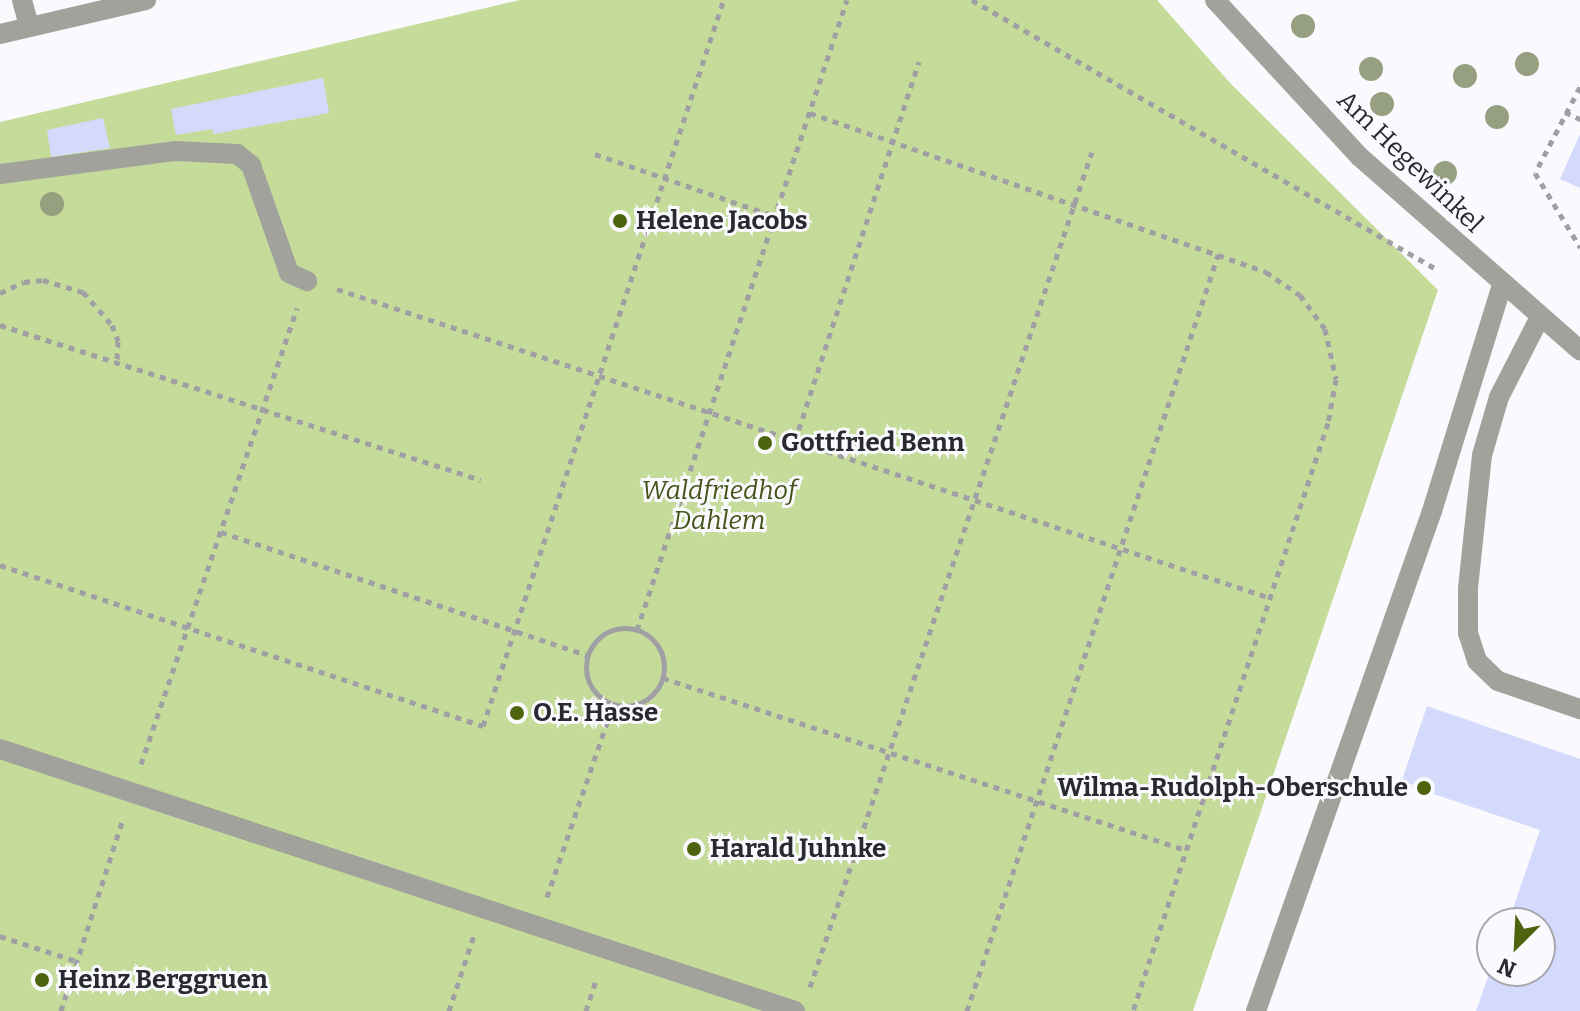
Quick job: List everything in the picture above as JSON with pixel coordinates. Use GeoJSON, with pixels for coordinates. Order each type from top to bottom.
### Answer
{"type":"FeatureCollection","features":[{"type":"Feature","properties":{"kind":"street"},"geometry":{"type":"LineString","coordinates":[[22,0],[29,27]]}},
{"type":"Feature","properties":{"kind":"street"},"geometry":{"type":"LineString","coordinates":[[0,34],[146,0]]}},
{"type":"Feature","properties":{"kind":"street","name":"Am Hegewinkel"},"geometry":{"type":"LineString","coordinates":[[1215,0],[1360,157],[1502,285],[1580,350]]}},
{"type":"Feature","properties":{"kind":"street"},"geometry":{"type":"LineString","coordinates":[[0,174],[175,151],[237,154],[251,165],[289,273],[307,281]]}},
{"type":"Feature","properties":{"kind":"street"},"geometry":{"type":"LineString","coordinates":[[1256,1011],[1432,511],[1502,285]]}},
{"type":"Feature","properties":{"kind":"street"},"geometry":{"type":"LineString","coordinates":[[1540,317],[1499,397],[1482,455],[1473,518],[1468,633],[1477,661],[1498,681],[1580,709]]}},
{"type":"Feature","properties":{"kind":"street"},"geometry":{"type":"LineString","coordinates":[[0,749],[483,908],[801,1004]]}},
{"type":"Feature","properties":{"kind":"path"},"geometry":{"type":"LineString","coordinates":[[637,630],[847,0]]}},
{"type":"Feature","properties":{"kind":"path"},"geometry":{"type":"LineString","coordinates":[[972,0],[1442,273]]}},
{"type":"Feature","properties":{"kind":"path"},"geometry":{"type":"LineString","coordinates":[[0,565],[483,726],[723,2]]}},
{"type":"Feature","properties":{"kind":"path"},"geometry":{"type":"LineString","coordinates":[[795,441],[919,62]]}},
{"type":"Feature","properties":{"kind":"path"},"geometry":{"type":"LineString","coordinates":[[1580,87],[1535,173],[1580,247]]}},
{"type":"Feature","properties":{"kind":"path"},"geometry":{"type":"LineString","coordinates":[[1565,112],[1580,119]]}},
{"type":"Feature","properties":{"kind":"path"},"geometry":{"type":"LineString","coordinates":[[810,113],[1266,272],[1300,295],[1325,329],[1336,379],[1328,423],[1133,1011]]}},
{"type":"Feature","properties":{"kind":"path"},"geometry":{"type":"LineString","coordinates":[[801,1004],[1092,152]]}},
{"type":"Feature","properties":{"kind":"path"},"geometry":{"type":"LineString","coordinates":[[595,154],[774,216]]}},
{"type":"Feature","properties":{"kind":"path"},"geometry":{"type":"LineString","coordinates":[[967,1011],[1218,255]]}},
{"type":"Feature","properties":{"kind":"path"},"geometry":{"type":"LineString","coordinates":[[0,293],[24,282],[43,280],[83,292],[112,325],[118,341],[117,362]]}},
{"type":"Feature","properties":{"kind":"path"},"geometry":{"type":"LineString","coordinates":[[150,738],[307,281],[1270,598]]}},
{"type":"Feature","properties":{"kind":"path"},"geometry":{"type":"LineString","coordinates":[[0,325],[481,480]]}},
{"type":"Feature","properties":{"kind":"path"},"geometry":{"type":"LineString","coordinates":[[221,532],[587,655]]}},
{"type":"Feature","properties":{"kind":"path"},"geometry":{"type":"LineString","coordinates":[[625,627],[637,630],[659,649],[663,678],[658,689],[638,704],[613,705],[602,700],[587,680],[587,655],[602,635],[625,627]]}},
{"type":"Feature","properties":{"kind":"path"},"geometry":{"type":"LineString","coordinates":[[663,678],[1186,850]]}},
{"type":"Feature","properties":{"kind":"path"},"geometry":{"type":"LineString","coordinates":[[538,925],[613,705]]}},
{"type":"Feature","properties":{"kind":"path"},"geometry":{"type":"LineString","coordinates":[[61,1011],[112,853]]}},
{"type":"Feature","properties":{"kind":"path"},"geometry":{"type":"LineString","coordinates":[[449,1011],[483,908]]}},
{"type":"Feature","properties":{"kind":"path"},"geometry":{"type":"LineString","coordinates":[[0,936],[76,961]]}},
{"type":"Feature","properties":{"kind":"green space","name":"Waldfriedhof Dahlem"},"geometry":{"type":"Polygon","coordinates":[[[520,0],[1157,0],[1231,84],[1438,290],[1193,1011],[0,1011],[0,122],[520,0]]]}},
{"type":"Feature","properties":{"kind":"building"},"geometry":{"type":"Polygon","coordinates":[[[323,78],[329,113],[214,134],[212,129],[176,135],[171,109],[323,78]]]}},
{"type":"Feature","properties":{"kind":"building"},"geometry":{"type":"Polygon","coordinates":[[[103,118],[110,148],[51,157],[47,130],[103,118]]]}},
{"type":"Feature","properties":{"kind":"building"},"geometry":{"type":"Polygon","coordinates":[[[1580,134],[1580,188],[1560,179],[1580,134]]]}},
{"type":"Feature","properties":{"kind":"building"},"geometry":{"type":"Polygon","coordinates":[[[1427,706],[1580,759],[1580,1011],[1476,1011],[1484,987],[1556,987],[1556,907],[1514,907],[1540,830],[1401,783],[1427,706]]]}},
{"type":"Feature","properties":{"kind":"place","name":"Helene Jacobs"},"geometry":{"type":"Point","coordinates":[620,221]}},
{"type":"Feature","properties":{"kind":"place","name":"Gottfried Benn"},"geometry":{"type":"Point","coordinates":[765,443]}},
{"type":"Feature","properties":{"kind":"place","name":"O.E. Hasse"},"geometry":{"type":"Point","coordinates":[517,713]}},
{"type":"Feature","properties":{"kind":"place","name":"Wilma-Rudolph-Oberschule"},"geometry":{"type":"Point","coordinates":[1424,788]}},
{"type":"Feature","properties":{"kind":"place","name":"Harald Juhnke"},"geometry":{"type":"Point","coordinates":[694,849]}},
{"type":"Feature","properties":{"kind":"place","name":"Heinz Berggruen"},"geometry":{"type":"Point","coordinates":[42,980]}}]}
